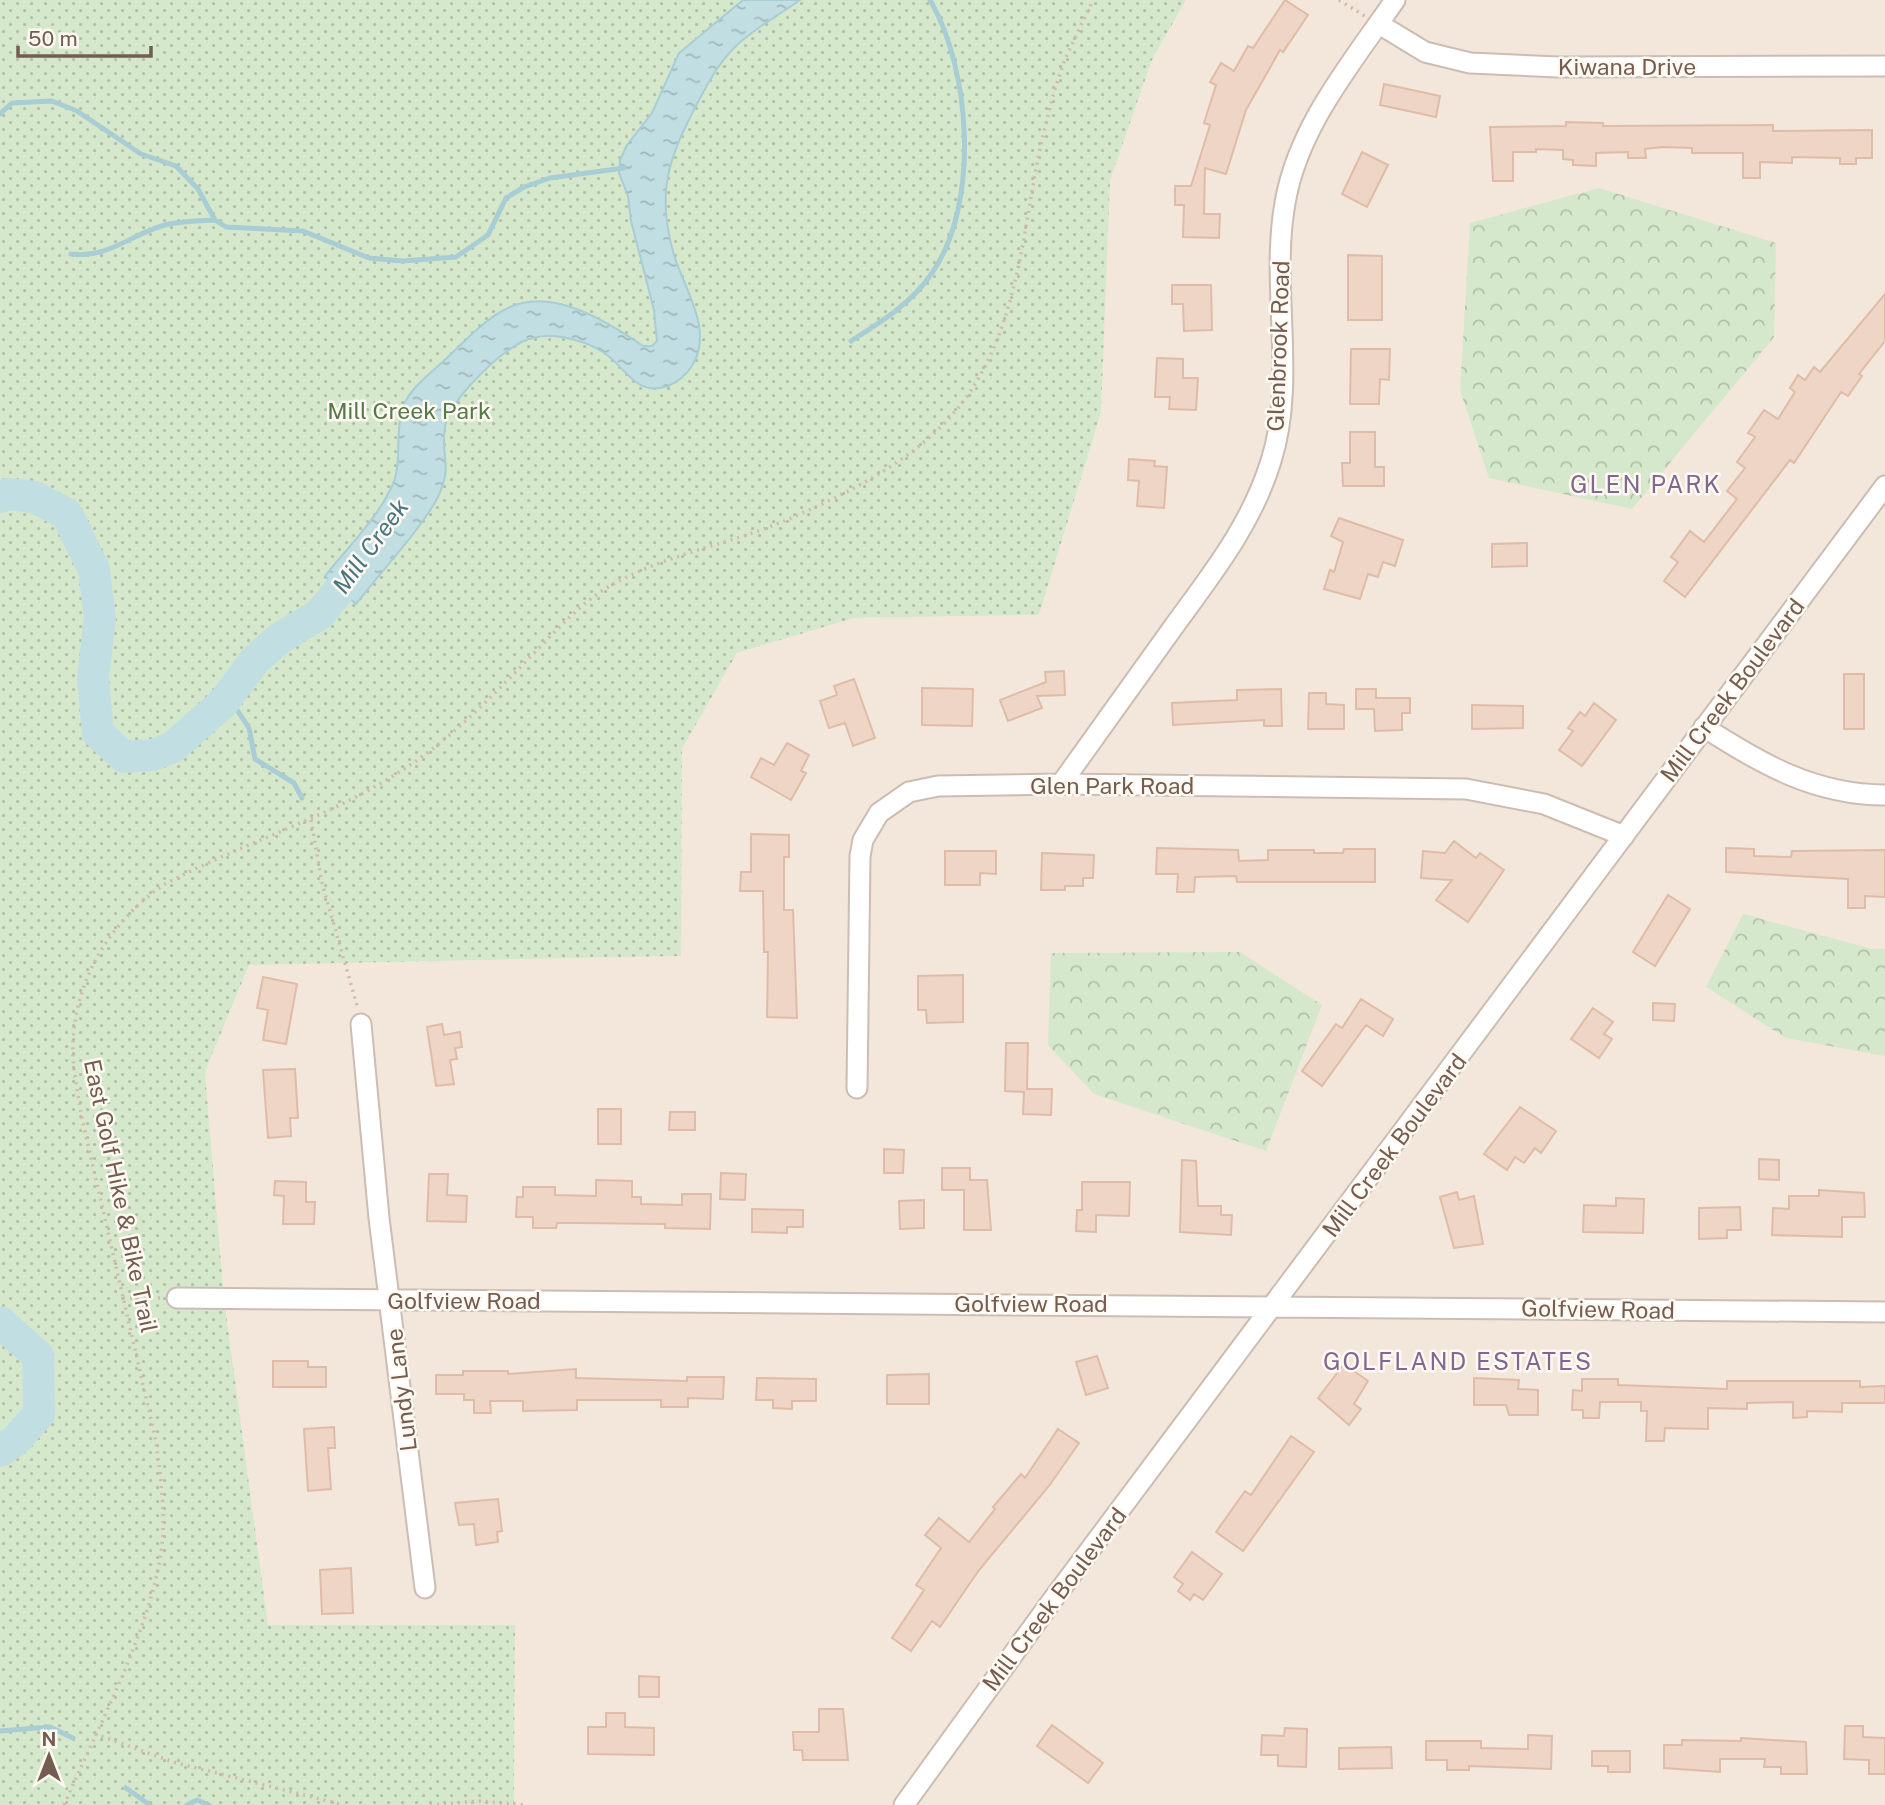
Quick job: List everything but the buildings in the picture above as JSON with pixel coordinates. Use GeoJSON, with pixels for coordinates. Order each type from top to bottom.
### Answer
{"type":"FeatureCollection","features":[{"type":"Feature","properties":{"kind":"street","name":"Glenbrook Road"},"geometry":{"type":"LineString","coordinates":[[1061,784],[1231,548],[1259,496],[1272,458],[1279,415],[1282,231],[1289,181],[1313,123],[1395,0]]}},
{"type":"Feature","properties":{"kind":"street","name":"Kiwana Drive"},"geometry":{"type":"LineString","coordinates":[[1379,24],[1425,52],[1470,63],[1558,67],[1885,66]]}},
{"type":"Feature","properties":{"kind":"street","name":"Mill Creek Boulevard"},"geometry":{"type":"LineString","coordinates":[[904,1805],[1051,1602],[1276,1305],[1885,486]]}},
{"type":"Feature","properties":{"kind":"street"},"geometry":{"type":"LineString","coordinates":[[1704,727],[1755,759],[1798,780],[1846,793],[1885,796]]}},
{"type":"Feature","properties":{"kind":"street","name":"Glen Park Road"},"geometry":{"type":"LineString","coordinates":[[857,1088],[860,856],[872,823],[894,800],[920,788],[1061,784],[1466,789],[1544,804],[1624,836]]}},
{"type":"Feature","properties":{"kind":"street","name":"Lundy Lane"},"geometry":{"type":"LineString","coordinates":[[361,1024],[390,1300],[425,1588]]}},
{"type":"Feature","properties":{"kind":"street","name":"Golfview Road"},"geometry":{"type":"LineString","coordinates":[[177,1298],[1885,1311]]}},
{"type":"Feature","properties":{"kind":"path","name":"East Golf Hike & Bike Trail"},"geometry":{"type":"LineString","coordinates":[[64,1805],[152,1594],[163,1535],[159,1460],[81,1114],[73,1060],[74,1031],[85,985],[107,938],[143,898],[187,873],[311,820],[376,788],[426,754],[486,703],[575,612],[607,588],[643,569],[753,534],[830,500],[918,447],[944,423],[970,392],[983,370],[1010,303],[1054,92],[1065,59],[1093,0]]}},
{"type":"Feature","properties":{"kind":"path"},"geometry":{"type":"LineString","coordinates":[[1339,0],[1379,24]]}},
{"type":"Feature","properties":{"kind":"path"},"geometry":{"type":"LineString","coordinates":[[311,820],[322,883],[361,1024]]}},
{"type":"Feature","properties":{"kind":"path"},"geometry":{"type":"LineString","coordinates":[[123,1298],[177,1298]]}},
{"type":"Feature","properties":{"kind":"path"},"geometry":{"type":"LineString","coordinates":[[95,1734],[173,1762],[344,1805]]}},
{"type":"Feature","properties":{"kind":"path"},"geometry":{"type":"LineString","coordinates":[[430,1805],[479,1801],[527,1805]]}},
{"type":"Feature","properties":{"kind":"shaded area"},"geometry":{"type":"Polygon","coordinates":[[[1186,0],[1885,0],[1885,1805],[514,1805],[515,1625],[268,1626],[224,1298],[205,1072],[249,965],[680,956],[682,749],[737,653],[854,618],[1039,615],[1101,413],[1109,180],[1152,60],[1186,0]]]}},
{"type":"Feature","properties":{"kind":"green space","name":"Mill Creek Park"},"geometry":{"type":"Polygon","coordinates":[[[0,0],[1186,0],[1152,60],[1110,180],[1101,413],[1039,615],[854,618],[737,653],[682,749],[681,956],[249,965],[205,1072],[224,1298],[268,1625],[515,1625],[514,1805],[0,1805],[0,0]]]}},
{"type":"Feature","properties":{"kind":"green space"},"geometry":{"type":"Polygon","coordinates":[[[1599,188],[1776,243],[1774,337],[1632,509],[1489,478],[1460,390],[1470,223],[1599,188]]]}},
{"type":"Feature","properties":{"kind":"green space"},"geometry":{"type":"Polygon","coordinates":[[[1743,914],[1872,949],[1885,949],[1885,1056],[1786,1038],[1706,987],[1743,914]]]}},
{"type":"Feature","properties":{"kind":"green space"},"geometry":{"type":"Polygon","coordinates":[[[1240,952],[1322,1005],[1266,1151],[1094,1094],[1048,1045],[1051,953],[1240,952]]]}},
{"type":"Feature","properties":{"kind":"water"},"geometry":{"type":"Polygon","coordinates":[[[743,0],[800,0],[750,34],[723,60],[697,104],[672,160],[666,194],[666,213],[674,255],[699,325],[698,352],[692,366],[682,378],[668,386],[647,387],[632,379],[603,352],[574,340],[552,336],[531,338],[512,348],[476,378],[456,404],[445,427],[446,469],[437,499],[410,538],[356,604],[325,576],[370,522],[392,486],[397,467],[400,417],[406,400],[423,380],[476,330],[506,309],[541,301],[559,304],[596,317],[643,346],[652,346],[657,341],[654,310],[631,221],[628,196],[619,173],[620,160],[627,145],[652,113],[679,53],[743,0]]]}},
{"type":"Feature","properties":{"kind":"waterway"},"geometry":{"type":"LineString","coordinates":[[851,341],[895,311],[924,284],[947,244],[958,211],[963,175],[961,99],[944,29],[930,0]]}},
{"type":"Feature","properties":{"kind":"waterway"},"geometry":{"type":"LineString","coordinates":[[0,114],[12,103],[52,101],[77,111],[141,154],[176,166],[198,189],[215,220],[226,227],[303,231],[369,258],[403,261],[456,257],[488,235],[506,198],[524,187],[550,178],[624,168]]}},
{"type":"Feature","properties":{"kind":"waterway"},"geometry":{"type":"LineString","coordinates":[[71,254],[97,253],[165,225],[215,220]]}},
{"type":"Feature","properties":{"kind":"waterway","name":"Mill Creek"},"geometry":{"type":"LineString","coordinates":[[0,497],[8,494],[34,497],[67,514],[94,570],[100,617],[93,678],[98,733],[124,757],[153,755],[173,747],[223,703],[255,660],[280,638],[320,614],[367,555]]}},
{"type":"Feature","properties":{"kind":"waterway"},"geometry":{"type":"LineString","coordinates":[[228,696],[249,728],[255,759],[294,783],[302,798]]}},
{"type":"Feature","properties":{"kind":"waterway","name":"Mill Creek"},"geometry":{"type":"LineString","coordinates":[[0,1322],[38,1356],[39,1414],[15,1441],[0,1451]]}},
{"type":"Feature","properties":{"kind":"waterway"},"geometry":{"type":"LineString","coordinates":[[0,1731],[50,1727],[73,1738]]}},
{"type":"Feature","properties":{"kind":"waterway"},"geometry":{"type":"LineString","coordinates":[[126,1788],[150,1805]]}},
{"type":"Feature","properties":{"kind":"waterway"},"geometry":{"type":"LineString","coordinates":[[187,1805],[197,1800],[209,1805]]}},
{"type":"Feature","properties":{"kind":"district","name":"GLEN PARK"},"geometry":{"type":"Point","coordinates":[1646,484]}},
{"type":"Feature","properties":{"kind":"district","name":"GOLFLAND ESTATES"},"geometry":{"type":"Point","coordinates":[1458,1361]}}]}
